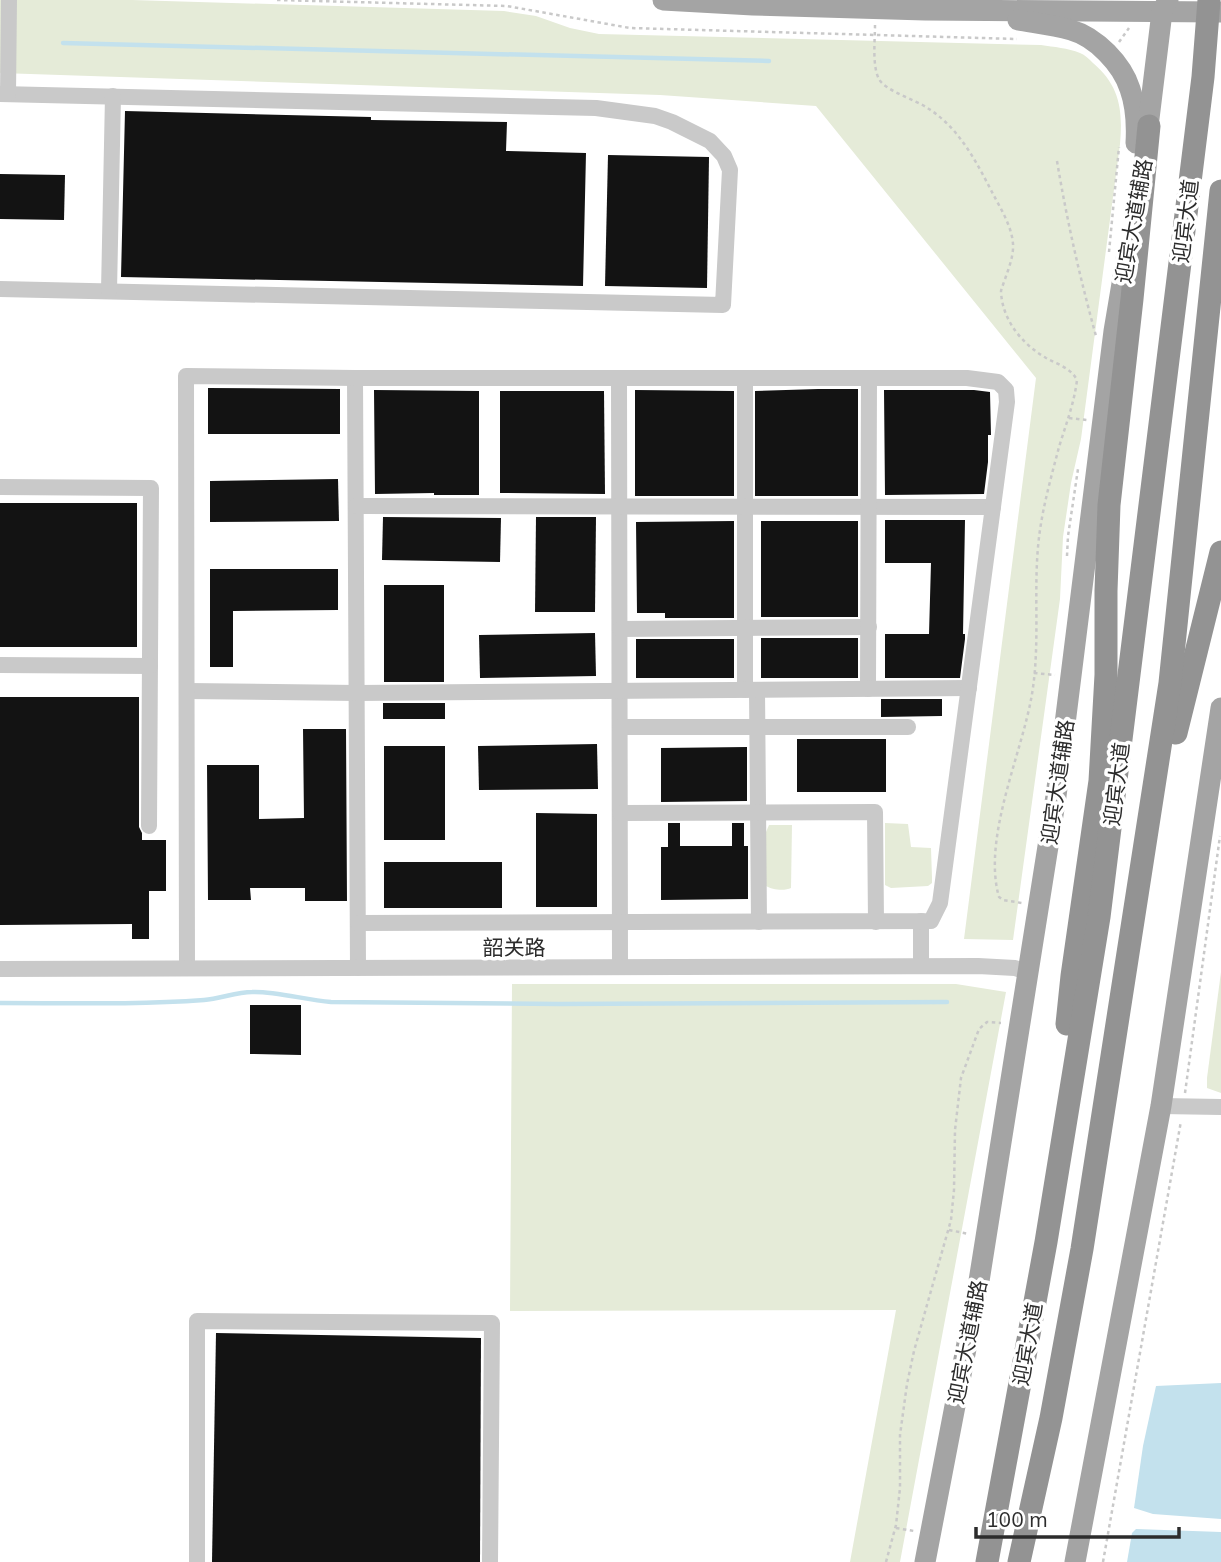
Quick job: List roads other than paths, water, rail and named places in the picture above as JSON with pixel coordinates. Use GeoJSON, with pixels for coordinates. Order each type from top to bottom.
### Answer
{"type":"FeatureCollection","features":[{"type":"Feature","properties":{"kind":"highway","name":"迎宾大道"},"geometry":{"type":"LineString","coordinates":[[987,1557],[1046,1242],[1099,916],[1203,77],[1209,0]]}},
{"type":"Feature","properties":{"kind":"highway"},"geometry":{"type":"LineString","coordinates":[[1046,1242],[1072,976],[1100,781],[1107,675],[1109,505],[1149,125]]}},
{"type":"Feature","properties":{"kind":"highway","name":"迎宾大道"},"geometry":{"type":"LineString","coordinates":[[1019,1562],[1051,1418],[1082,1249],[1170,683],[1221,191]]}},
{"type":"Feature","properties":{"kind":"highway"},"geometry":{"type":"LineString","coordinates":[[1082,1249],[1144,928],[1178,724],[1221,552]]}},
{"type":"Feature","properties":{"kind":"highway"},"geometry":{"type":"LineString","coordinates":[[1034,1562],[1051,1418]]}},
{"type":"Feature","properties":{"kind":"main road"},"geometry":{"type":"LineString","coordinates":[[663,0],[1018,20],[1073,30],[1096,42],[1116,63],[1130,89],[1137,127],[1129,240]]}},
{"type":"Feature","properties":{"kind":"main road"},"geometry":{"type":"LineString","coordinates":[[785,6],[1130,11],[1165,6],[1221,12]]}},
{"type":"Feature","properties":{"kind":"main road","name":"迎宾大道辅路"},"geometry":{"type":"LineString","coordinates":[[925,1562],[979,1281],[1056,796],[1112,344],[1149,125],[1165,6]]}},
{"type":"Feature","properties":{"kind":"main road"},"geometry":{"type":"LineString","coordinates":[[1075,1562],[1161,1106],[1221,708]]}},
{"type":"Feature","properties":{"kind":"street"},"geometry":{"type":"LineString","coordinates":[[0,289],[723,305],[730,170],[724,156],[710,141],[672,122],[655,116],[596,108],[4,94],[9,0]]}},
{"type":"Feature","properties":{"kind":"street"},"geometry":{"type":"LineString","coordinates":[[109,291],[113,96]]}},
{"type":"Feature","properties":{"kind":"street"},"geometry":{"type":"LineString","coordinates":[[187,968],[186,376],[984,379],[998,382],[1006,390],[1007,402],[940,903],[931,922],[358,923]]}},
{"type":"Feature","properties":{"kind":"street"},"geometry":{"type":"LineString","coordinates":[[355,378],[358,968]]}},
{"type":"Feature","properties":{"kind":"street"},"geometry":{"type":"LineString","coordinates":[[619,378],[620,967]]}},
{"type":"Feature","properties":{"kind":"street"},"geometry":{"type":"LineString","coordinates":[[745,378],[745,628],[757,727],[759,922]]}},
{"type":"Feature","properties":{"kind":"street"},"geometry":{"type":"LineString","coordinates":[[868,689],[869,378]]}},
{"type":"Feature","properties":{"kind":"street"},"geometry":{"type":"LineString","coordinates":[[0,487],[150,488],[149,826]]}},
{"type":"Feature","properties":{"kind":"street"},"geometry":{"type":"LineString","coordinates":[[356,506],[993,508]]}},
{"type":"Feature","properties":{"kind":"street"},"geometry":{"type":"LineString","coordinates":[[620,629],[869,627]]}},
{"type":"Feature","properties":{"kind":"street"},"geometry":{"type":"LineString","coordinates":[[0,665],[150,666]]}},
{"type":"Feature","properties":{"kind":"street"},"geometry":{"type":"LineString","coordinates":[[187,691],[357,693],[969,688]]}},
{"type":"Feature","properties":{"kind":"street"},"geometry":{"type":"LineString","coordinates":[[620,727],[908,727]]}},
{"type":"Feature","properties":{"kind":"street"},"geometry":{"type":"LineString","coordinates":[[620,813],[875,811],[876,922]]}},
{"type":"Feature","properties":{"kind":"street"},"geometry":{"type":"LineString","coordinates":[[921,922],[921,966]]}},
{"type":"Feature","properties":{"kind":"street","name":"韶关路"},"geometry":{"type":"LineString","coordinates":[[0,969],[978,966],[1015,968],[1027,972]]}},
{"type":"Feature","properties":{"kind":"street"},"geometry":{"type":"LineString","coordinates":[[1161,1106],[1221,1107]]}},
{"type":"Feature","properties":{"kind":"street"},"geometry":{"type":"LineString","coordinates":[[197,1562],[197,1321],[492,1323],[490,1562]]}},
{"type":"Feature","properties":{"kind":"water"},"geometry":{"type":"Polygon","coordinates":[[[1221,1383],[1221,1519],[1153,1514],[1134,1508],[1143,1446],[1156,1386],[1221,1383]]]}},
{"type":"Feature","properties":{"kind":"water"},"geometry":{"type":"Polygon","coordinates":[[[1136,1529],[1221,1532],[1221,1562],[1127,1562],[1132,1533],[1136,1529]]]}},
{"type":"Feature","properties":{"kind":"waterway"},"geometry":{"type":"LineString","coordinates":[[63,43],[769,61]]}},
{"type":"Feature","properties":{"kind":"waterway"},"geometry":{"type":"LineString","coordinates":[[0,1003],[178,1002],[252,992],[331,1002],[947,1002]]}}]}
